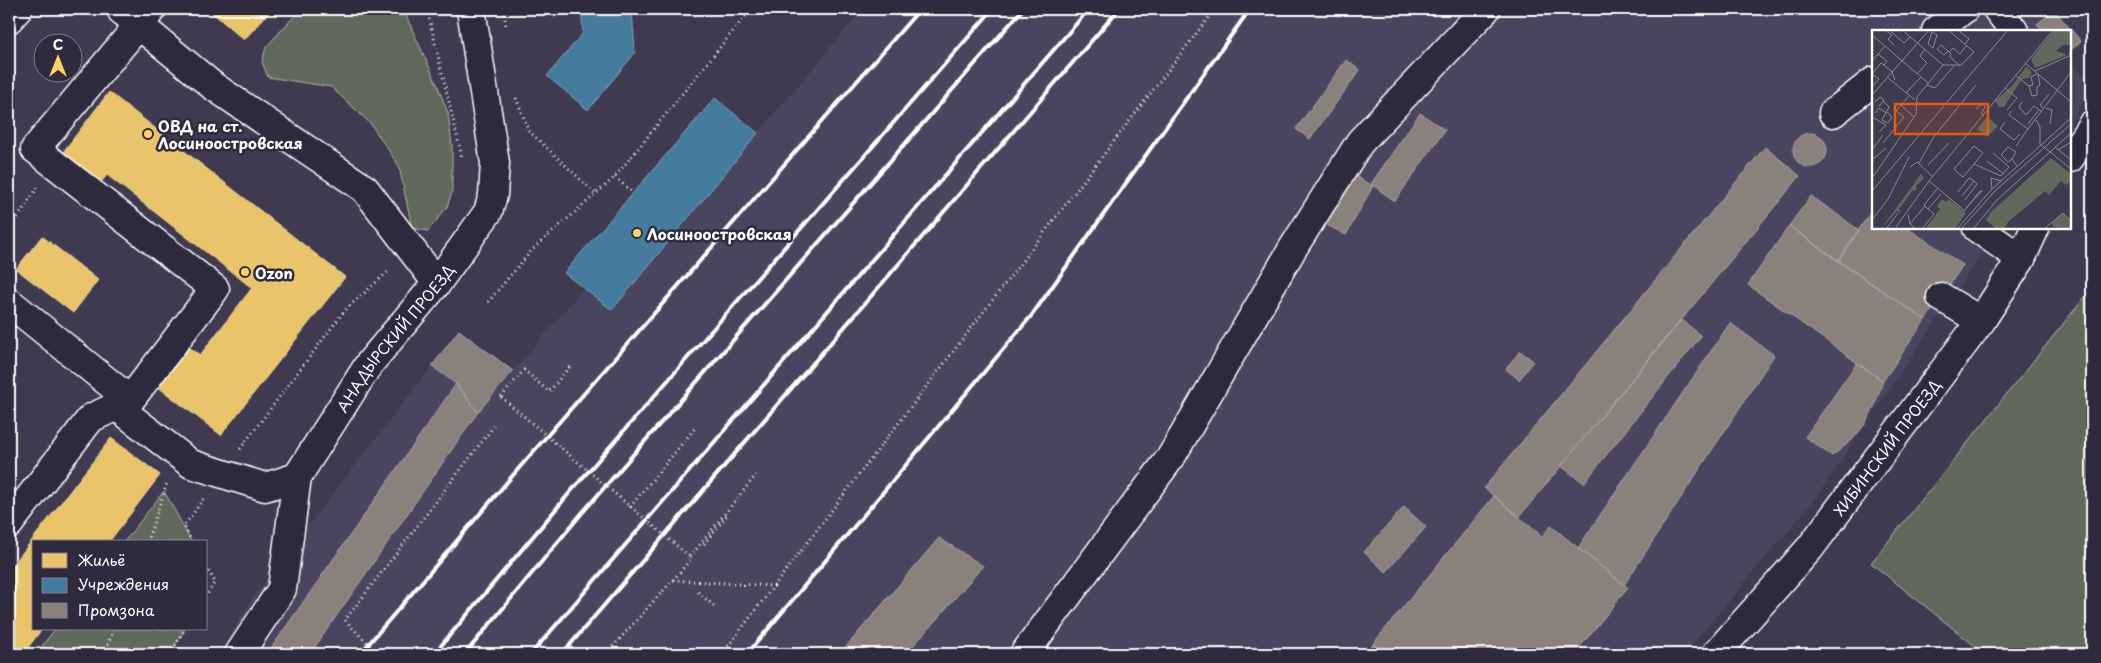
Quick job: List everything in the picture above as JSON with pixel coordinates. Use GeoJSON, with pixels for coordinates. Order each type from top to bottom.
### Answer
{"type":"FeatureCollection","features":[{"type":"Feature","properties":{"kind":"street"},"geometry":{"type":"LineString","coordinates":[[9,19],[18,9]]}},
{"type":"Feature","properties":{"kind":"street","name":"АНАДЫРСКИЙ ПРОЕЗД"},"geometry":{"type":"LineString","coordinates":[[239,654],[282,590],[297,477],[369,364],[436,283],[488,212],[494,195],[495,163],[472,9]]}},
{"type":"Feature","properties":{"kind":"street"},"geometry":{"type":"LineString","coordinates":[[1024,654],[1171,457],[1293,248],[1360,142],[1486,9]]}},
{"type":"Feature","properties":{"kind":"street"},"geometry":{"type":"LineString","coordinates":[[1937,30],[1964,9]]}},
{"type":"Feature","properties":{"kind":"street"},"geometry":{"type":"LineString","coordinates":[[1997,9],[2013,30]]}},
{"type":"Feature","properties":{"kind":"street"},"geometry":{"type":"LineString","coordinates":[[9,524],[90,418],[123,403],[215,289],[35,149],[137,15],[213,86],[365,189],[436,283]]}},
{"type":"Feature","properties":{"kind":"street"},"geometry":{"type":"LineString","coordinates":[[1833,113],[1872,83]]}},
{"type":"Feature","properties":{"kind":"street"},"geometry":{"type":"LineString","coordinates":[[2071,156],[2092,125]]}},
{"type":"Feature","properties":{"kind":"street"},"geometry":{"type":"LineString","coordinates":[[1978,229],[2021,259]]}},
{"type":"Feature","properties":{"kind":"street","name":"ХИБИНСКИЙ ПРОЕЗД"},"geometry":{"type":"LineString","coordinates":[[1721,653],[1810,548],[1981,322],[2021,259],[2035,229]]}},
{"type":"Feature","properties":{"kind":"street"},"geometry":{"type":"LineString","coordinates":[[1941,297],[1981,322]]}},
{"type":"Feature","properties":{"kind":"street"},"geometry":{"type":"LineString","coordinates":[[9,302],[190,464],[265,487],[297,477]]}},
{"type":"Feature","properties":{"kind":"path"},"geometry":{"type":"LineString","coordinates":[[427,9],[464,162]]}},
{"type":"Feature","properties":{"kind":"path"},"geometry":{"type":"LineString","coordinates":[[504,9],[507,37]]}},
{"type":"Feature","properties":{"kind":"path"},"geometry":{"type":"LineString","coordinates":[[488,302],[532,250],[615,177],[750,9]]}},
{"type":"Feature","properties":{"kind":"path"},"geometry":{"type":"LineString","coordinates":[[722,654],[1215,9]]}},
{"type":"Feature","properties":{"kind":"path"},"geometry":{"type":"LineString","coordinates":[[514,92],[529,131],[596,194]]}},
{"type":"Feature","properties":{"kind":"path"},"geometry":{"type":"LineString","coordinates":[[9,230],[53,163]]}},
{"type":"Feature","properties":{"kind":"path"},"geometry":{"type":"LineString","coordinates":[[615,177],[633,193]]}},
{"type":"Feature","properties":{"kind":"path"},"geometry":{"type":"LineString","coordinates":[[239,450],[345,310],[397,264]]}},
{"type":"Feature","properties":{"kind":"path"},"geometry":{"type":"LineString","coordinates":[[570,366],[549,392],[524,370],[501,397],[690,557],[756,475]]}},
{"type":"Feature","properties":{"kind":"path"},"geometry":{"type":"LineString","coordinates":[[382,654],[369,645],[345,620],[494,426]]}},
{"type":"Feature","properties":{"kind":"path"},"geometry":{"type":"LineString","coordinates":[[630,507],[696,428]]}},
{"type":"Feature","properties":{"kind":"path"},"geometry":{"type":"LineString","coordinates":[[148,540],[166,484],[190,464]]}},
{"type":"Feature","properties":{"kind":"path"},"geometry":{"type":"LineString","coordinates":[[191,540],[184,526],[206,496]]}},
{"type":"Feature","properties":{"kind":"path"},"geometry":{"type":"LineString","coordinates":[[606,654],[673,580],[728,514]]}},
{"type":"Feature","properties":{"kind":"path"},"geometry":{"type":"LineString","coordinates":[[208,570],[215,582],[208,593]]}},
{"type":"Feature","properties":{"kind":"path"},"geometry":{"type":"LineString","coordinates":[[673,580],[774,586]]}},
{"type":"Feature","properties":{"kind":"path"},"geometry":{"type":"LineString","coordinates":[[698,592],[715,606]]}},
{"type":"Feature","properties":{"kind":"path"},"geometry":{"type":"LineString","coordinates":[[104,654],[114,630]]}},
{"type":"Feature","properties":{"kind":"path"},"geometry":{"type":"LineString","coordinates":[[170,654],[184,630]]}},
{"type":"Feature","properties":{"kind":"shaded area"},"geometry":{"type":"Polygon","coordinates":[[[863,9],[2053,9],[2081,41],[2071,50],[2071,30],[1872,30],[1872,229],[1998,229],[1816,498],[1684,654],[219,654],[253,597],[432,366],[456,384],[478,412],[583,289],[564,273],[677,143],[758,133],[863,9]]]}},
{"type":"Feature","properties":{"kind":"shaded area"},"geometry":{"type":"Polygon","coordinates":[[[2071,63],[2089,82],[2092,90],[2071,121],[2071,63]]]}},
{"type":"Feature","properties":{"kind":"green space"},"geometry":{"type":"Polygon","coordinates":[[[301,9],[403,9],[448,113],[452,145],[452,192],[447,207],[428,231],[412,228],[399,166],[370,123],[331,87],[268,77],[262,62],[266,47],[301,9]]]}},
{"type":"Feature","properties":{"kind":"green space"},"geometry":{"type":"Polygon","coordinates":[[[2092,288],[2092,654],[1985,654],[1871,563],[2092,288]]]}},
{"type":"Feature","properties":{"kind":"green space"},"geometry":{"type":"Polygon","coordinates":[[[164,491],[191,540],[126,540],[164,491]]]}},
{"type":"Feature","properties":{"kind":"green space"},"geometry":{"type":"Polygon","coordinates":[[[54,630],[184,630],[170,654],[36,654],[54,630]]]}},
{"type":"Feature","properties":{"kind":"building: Жильё"},"geometry":{"type":"Polygon","coordinates":[[[208,9],[272,9],[244,40],[208,9]]]}},
{"type":"Feature","properties":{"kind":"building: Жильё"},"geometry":{"type":"Polygon","coordinates":[[[109,92],[345,277],[221,435],[158,387],[189,347],[200,355],[252,288],[107,175],[98,186],[60,156],[109,92]]]}},
{"type":"Feature","properties":{"kind":"building: Жильё"},"geometry":{"type":"Polygon","coordinates":[[[42,236],[98,280],[73,313],[16,269],[42,236]]]}},
{"type":"Feature","properties":{"kind":"building: Жильё"},"geometry":{"type":"Polygon","coordinates":[[[111,438],[160,475],[111,540],[32,540],[111,438]]]}},
{"type":"Feature","properties":{"kind":"building: Жильё"},"geometry":{"type":"Polygon","coordinates":[[[32,540],[32,630],[41,630],[23,654],[9,654],[9,570],[32,540]]]}},
{"type":"Feature","properties":{"kind":"building: Учреждения"},"geometry":{"type":"Polygon","coordinates":[[[581,9],[632,9],[635,53],[588,110],[547,76],[583,33],[581,9]]]}},
{"type":"Feature","properties":{"kind":"building: Учреждения","name":"Лосиноостровская"},"geometry":{"type":"Polygon","coordinates":[[[715,98],[758,133],[612,310],[564,273],[715,98]]]}},
{"type":"Feature","properties":{"kind":"building: Промзона"},"geometry":{"type":"Polygon","coordinates":[[[2054,10],[2081,41],[2071,50],[2071,30],[2042,30],[2037,24],[2054,10]]]}},
{"type":"Feature","properties":{"kind":"building: Промзона"},"geometry":{"type":"Polygon","coordinates":[[[1346,60],[1360,70],[1310,139],[1296,129],[1346,60]]]}},
{"type":"Feature","properties":{"kind":"building: Промзона"},"geometry":{"type":"Polygon","coordinates":[[[1420,113],[1445,130],[1395,201],[1371,184],[1420,113]]]}},
{"type":"Feature","properties":{"kind":"building: Промзона"},"geometry":{"type":"Polygon","coordinates":[[[1810,133],[1817,134],[1822,138],[1826,143],[1826,157],[1822,162],[1817,166],[1810,167],[1803,166],[1798,162],[1794,157],[1793,150],[1794,143],[1798,138],[1803,134],[1810,133]]]}},
{"type":"Feature","properties":{"kind":"building: Промзона"},"geometry":{"type":"Polygon","coordinates":[[[1765,147],[1800,176],[1519,517],[1484,488],[1765,147]]]}},
{"type":"Feature","properties":{"kind":"building: Промзона"},"geometry":{"type":"Polygon","coordinates":[[[1351,174],[1373,186],[1346,235],[1323,223],[1351,174]]]}},
{"type":"Feature","properties":{"kind":"building: Промзона"},"geometry":{"type":"Polygon","coordinates":[[[1811,196],[1859,230],[1838,261],[1789,226],[1811,196]]]}},
{"type":"Feature","properties":{"kind":"building: Промзона"},"geometry":{"type":"Polygon","coordinates":[[[1872,210],[1872,229],[1909,229],[1963,265],[1925,320],[1838,261],[1872,210]]]}},
{"type":"Feature","properties":{"kind":"building: Промзона"},"geometry":{"type":"Polygon","coordinates":[[[1789,226],[1925,320],[1883,381],[1748,285],[1789,226]]]}},
{"type":"Feature","properties":{"kind":"building: Промзона"},"geometry":{"type":"Polygon","coordinates":[[[1681,319],[1701,336],[1584,483],[1561,466],[1681,319]]]}},
{"type":"Feature","properties":{"kind":"building: Промзона"},"geometry":{"type":"Polygon","coordinates":[[[1730,323],[1774,355],[1624,585],[1578,548],[1730,323]]]}},
{"type":"Feature","properties":{"kind":"building: Промзона"},"geometry":{"type":"Polygon","coordinates":[[[459,330],[513,371],[478,412],[456,384],[432,366],[459,330]]]}},
{"type":"Feature","properties":{"kind":"building: Промзона"},"geometry":{"type":"Polygon","coordinates":[[[1520,351],[1533,361],[1519,380],[1506,369],[1520,351]]]}},
{"type":"Feature","properties":{"kind":"building: Промзона"},"geometry":{"type":"Polygon","coordinates":[[[1857,363],[1883,381],[1874,407],[1865,424],[1853,439],[1832,456],[1805,437],[1857,363]]]}},
{"type":"Feature","properties":{"kind":"building: Промзона"},"geometry":{"type":"Polygon","coordinates":[[[456,384],[478,412],[310,654],[267,654],[456,384]]]}},
{"type":"Feature","properties":{"kind":"building: Промзона"},"geometry":{"type":"Polygon","coordinates":[[[1494,496],[1542,536],[1551,526],[1628,588],[1574,654],[1386,654],[1373,644],[1494,496]]]}},
{"type":"Feature","properties":{"kind":"building: Промзона"},"geometry":{"type":"Polygon","coordinates":[[[1404,507],[1426,527],[1386,572],[1364,552],[1404,507]]]}},
{"type":"Feature","properties":{"kind":"building: Промзона"},"geometry":{"type":"Polygon","coordinates":[[[939,538],[983,566],[906,654],[840,654],[939,538]]]}},
{"type":"Feature","properties":{"kind":"building: Промзона"},"geometry":{"type":"Polygon","coordinates":[[[1373,644],[1386,654],[1364,654],[1373,644]]]}},
{"type":"Feature","properties":{"kind":"railway"},"geometry":{"type":"LineString","coordinates":[[360,654],[526,460],[920,9]]}},
{"type":"Feature","properties":{"kind":"railway"},"geometry":{"type":"LineString","coordinates":[[434,654],[572,490],[993,9]]}},
{"type":"Feature","properties":{"kind":"railway"},"geometry":{"type":"LineString","coordinates":[[465,654],[582,513],[1023,9]]}},
{"type":"Feature","properties":{"kind":"railway"},"geometry":{"type":"LineString","coordinates":[[531,654],[1089,9]]}},
{"type":"Feature","properties":{"kind":"railway"},"geometry":{"type":"LineString","coordinates":[[562,654],[1119,9]]}},
{"type":"Feature","properties":{"kind":"railway"},"geometry":{"type":"LineString","coordinates":[[747,654],[1032,315],[1250,9]]}},
{"type":"Feature","properties":{"kind":"place","name":"ОВД на ст. Лосиноостровская"},"geometry":{"type":"Point","coordinates":[148,134]}},
{"type":"Feature","properties":{"kind":"place","name":"Лосиноостровская"},"geometry":{"type":"Point","coordinates":[637,233]}},
{"type":"Feature","properties":{"kind":"place","name":"Ozon"},"geometry":{"type":"Point","coordinates":[245,272]}}]}
